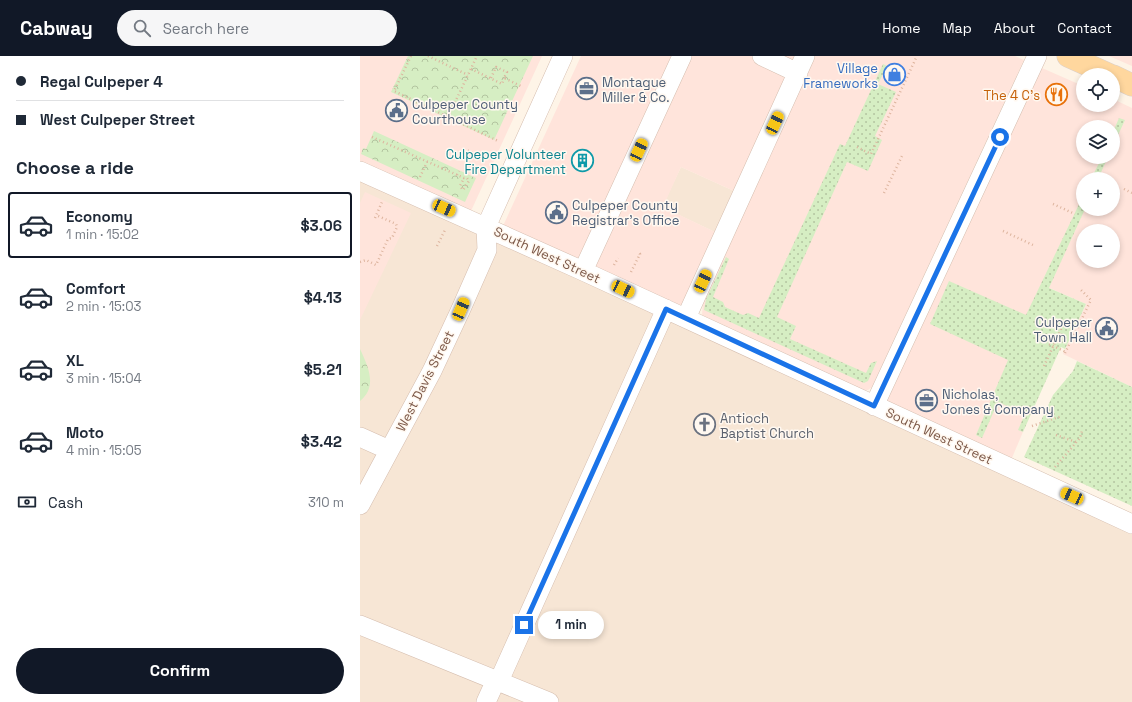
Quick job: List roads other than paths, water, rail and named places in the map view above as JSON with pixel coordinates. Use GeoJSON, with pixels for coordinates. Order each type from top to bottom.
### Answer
{"type":"FeatureCollection","features":[{"type":"Feature","properties":{"kind":"main road"},"geometry":{"type":"LineString","coordinates":[[1068,56],[1095,68]]}},
{"type":"Feature","properties":{"kind":"main road"},"geometry":{"type":"LineString","coordinates":[[1120,79],[1132,85]]}},
{"type":"Feature","properties":{"kind":"street","name":"West Davis Street"},"geometry":{"type":"LineString","coordinates":[[360,505],[388,450],[432,371],[461,309],[487,250],[486,226],[563,56]]}},
{"type":"Feature","properties":{"kind":"street"},"geometry":{"type":"LineString","coordinates":[[583,271],[682,56]]}},
{"type":"Feature","properties":{"kind":"street"},"geometry":{"type":"LineString","coordinates":[[686,318],[802,64],[762,56]]}},
{"type":"Feature","properties":{"kind":"street"},"geometry":{"type":"LineString","coordinates":[[874,406],[1037,56]]}},
{"type":"Feature","properties":{"kind":"street","name":"South West Street"},"geometry":{"type":"LineString","coordinates":[[360,171],[486,226],[1132,524]]}},
{"type":"Feature","properties":{"kind":"street"},"geometry":{"type":"LineString","coordinates":[[486,702],[498,680],[666,309]]}},
{"type":"Feature","properties":{"kind":"street"},"geometry":{"type":"LineString","coordinates":[[360,437],[388,450]]}},
{"type":"Feature","properties":{"kind":"street"},"geometry":{"type":"LineString","coordinates":[[360,625],[498,680],[548,702]]}},
{"type":"Feature","properties":{"kind":"place","name":"Village Frameworks"},"geometry":{"type":"Point","coordinates":[894,75]}},
{"type":"Feature","properties":{"kind":"place","name":"Montague Miller & Co."},"geometry":{"type":"Point","coordinates":[587,89]}},
{"type":"Feature","properties":{"kind":"place","name":"The 4 C's"},"geometry":{"type":"Point","coordinates":[1056,95]}},
{"type":"Feature","properties":{"kind":"place","name":"Culpeper County Courthouse"},"geometry":{"type":"Point","coordinates":[396,111]}},
{"type":"Feature","properties":{"kind":"place","name":"Culpeper Volunteer Fire Department"},"geometry":{"type":"Point","coordinates":[582,161]}},
{"type":"Feature","properties":{"kind":"place","name":"Culpeper County Registrar's Office"},"geometry":{"type":"Point","coordinates":[556,212]}},
{"type":"Feature","properties":{"kind":"place","name":"Culpeper Town Hall"},"geometry":{"type":"Point","coordinates":[1107,329]}},
{"type":"Feature","properties":{"kind":"place","name":"Nicholas, Jones & Company"},"geometry":{"type":"Point","coordinates":[926,401]}},
{"type":"Feature","properties":{"kind":"place","name":"Antioch Baptist Church"},"geometry":{"type":"Point","coordinates":[704,425]}}]}
